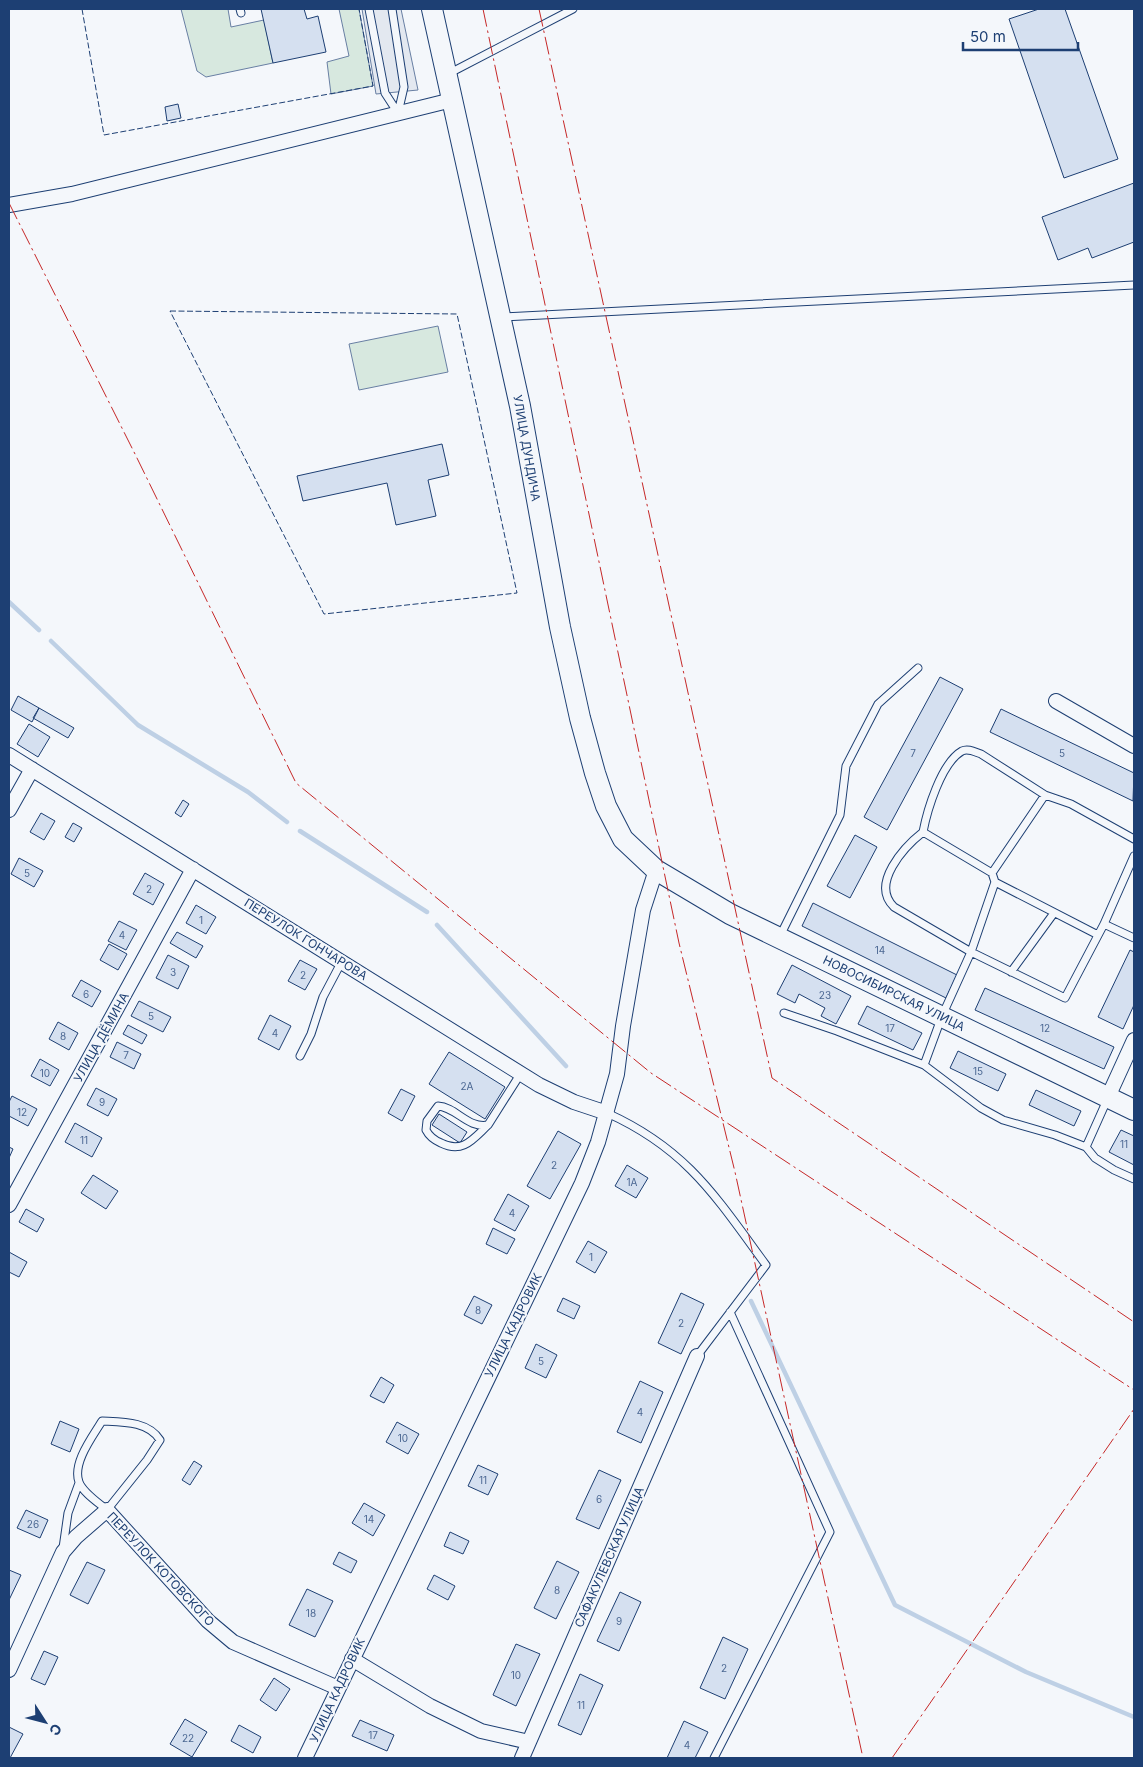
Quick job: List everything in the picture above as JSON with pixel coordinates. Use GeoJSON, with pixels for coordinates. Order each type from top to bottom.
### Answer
{"type":"FeatureCollection","features":[{"type":"Feature","properties":{"kind":"main road","name":"УЛИЦА ДУНДИЧА"},"geometry":{"type":"LineString","coordinates":[[432,9],[448,74],[452,100],[520,406],[560,627],[594,774],[609,812],[623,839],[656,870]]}},
{"type":"Feature","properties":{"kind":"main road","name":"НОВОСИБИРСКАЯ УЛИЦА"},"geometry":{"type":"LineString","coordinates":[[656,870],[730,914],[1134,1110]]}},
{"type":"Feature","properties":{"kind":"street"},"geometry":{"type":"LineString","coordinates":[[9,204],[72,194],[452,100]]}},
{"type":"Feature","properties":{"kind":"street"},"geometry":{"type":"LineString","coordinates":[[1056,701],[1134,746]]}},
{"type":"Feature","properties":{"kind":"street","name":"ПЕРЕУЛОК ГОНЧАРОВА"},"geometry":{"type":"LineString","coordinates":[[9,755],[521,1073],[574,1102],[607,1114]]}},
{"type":"Feature","properties":{"kind":"street"},"geometry":{"type":"LineString","coordinates":[[9,810],[32,769]]}},
{"type":"Feature","properties":{"kind":"street","name":"УЛИЦА ДЁМИНА"},"geometry":{"type":"LineString","coordinates":[[9,1205],[193,869]]}},
{"type":"Feature","properties":{"kind":"street","name":"УЛИЦА КАДРОВИК"},"geometry":{"type":"LineString","coordinates":[[305,1758],[582,1183],[607,1114],[617,1074],[622,1026],[643,910],[656,870]]}},
{"type":"Feature","properties":{"kind":"street"},"geometry":{"type":"LineString","coordinates":[[1108,1097],[1134,1040]]}},
{"type":"Feature","properties":{"kind":"street","name":"САФАКУЛЕВСКАЯ УЛИЦА"},"geometry":{"type":"LineString","coordinates":[[522,1758],[697,1356]]}},
{"type":"Feature","properties":{"kind":"street"},"geometry":{"type":"LineString","coordinates":[[9,1670],[63,1552],[76,1537],[108,1510]]}},
{"type":"Feature","properties":{"kind":"street","name":"ПЕРЕУЛОК КОТОВСКОГО"},"geometry":{"type":"LineString","coordinates":[[108,1510],[208,1621],[233,1642],[338,1688]]}},
{"type":"Feature","properties":{"kind":"street"},"geometry":{"type":"LineString","coordinates":[[352,1659],[430,1706],[481,1731],[528,1742]]}},
{"type":"Feature","properties":{"kind":"lane"},"geometry":{"type":"LineString","coordinates":[[369,9],[385,93],[398,113]]}},
{"type":"Feature","properties":{"kind":"lane"},"geometry":{"type":"LineString","coordinates":[[392,9],[404,87],[398,113]]}},
{"type":"Feature","properties":{"kind":"lane"},"geometry":{"type":"LineString","coordinates":[[448,74],[573,9]]}},
{"type":"Feature","properties":{"kind":"lane"},"geometry":{"type":"LineString","coordinates":[[501,317],[1134,285]]}},
{"type":"Feature","properties":{"kind":"lane"},"geometry":{"type":"LineString","coordinates":[[779,938],[840,815],[846,766],[878,704],[918,668]]}},
{"type":"Feature","properties":{"kind":"lane"},"geometry":{"type":"LineString","coordinates":[[1134,839],[1071,804],[1046,795],[981,754],[969,750],[962,751],[953,760],[937,786],[928,807],[923,832],[911,842],[892,870],[885,892],[886,900],[894,907],[971,952],[1065,998],[1104,924],[1134,856]]}},
{"type":"Feature","properties":{"kind":"lane"},"geometry":{"type":"LineString","coordinates":[[992,874],[1046,795]]}},
{"type":"Feature","properties":{"kind":"lane"},"geometry":{"type":"LineString","coordinates":[[923,832],[992,874],[995,882],[971,952],[942,1016],[924,1065]]}},
{"type":"Feature","properties":{"kind":"lane"},"geometry":{"type":"LineString","coordinates":[[995,882],[1098,935]]}},
{"type":"Feature","properties":{"kind":"lane"},"geometry":{"type":"LineString","coordinates":[[1011,972],[1054,913]]}},
{"type":"Feature","properties":{"kind":"lane"},"geometry":{"type":"LineString","coordinates":[[1104,924],[1134,938]]}},
{"type":"Feature","properties":{"kind":"lane"},"geometry":{"type":"LineString","coordinates":[[300,1056],[311,1034],[323,997],[342,962]]}},
{"type":"Feature","properties":{"kind":"lane"},"geometry":{"type":"LineString","coordinates":[[784,1013],[837,1031],[924,1065],[981,1108],[1003,1120],[1055,1135],[1086,1147],[1095,1158],[1114,1170],[1134,1179]]}},
{"type":"Feature","properties":{"kind":"lane"},"geometry":{"type":"LineString","coordinates":[[488,1125],[481,1126],[468,1122],[438,1106],[427,1121],[426,1130],[437,1141],[449,1147],[459,1148],[468,1144],[488,1125],[521,1073]]}},
{"type":"Feature","properties":{"kind":"lane"},"geometry":{"type":"LineString","coordinates":[[1086,1147],[1108,1097]]}},
{"type":"Feature","properties":{"kind":"lane"},"geometry":{"type":"LineString","coordinates":[[607,1114],[635,1126],[676,1154],[714,1195],[766,1265],[697,1356]]}},
{"type":"Feature","properties":{"kind":"lane"},"geometry":{"type":"LineString","coordinates":[[714,1758],[830,1532],[730,1312]]}},
{"type":"Feature","properties":{"kind":"lane"},"geometry":{"type":"LineString","coordinates":[[63,1552],[64,1528],[79,1483],[80,1463],[102,1420],[141,1425],[151,1430],[160,1440],[108,1510]]}},
{"type":"Feature","properties":{"kind":"lane","name":"ПЕРЕУЛОК КОТОВСКОГО"},"geometry":{"type":"LineString","coordinates":[[79,1483],[108,1510]]}},
{"type":"Feature","properties":{"kind":"shaded area"},"geometry":{"type":"Polygon","coordinates":[[[181,9],[228,9],[231,27],[264,20],[273,63],[206,77],[197,71],[181,9]]]}},
{"type":"Feature","properties":{"kind":"shaded area"},"geometry":{"type":"Polygon","coordinates":[[[339,9],[359,9],[373,86],[331,94],[327,62],[349,56],[339,9]]]}},
{"type":"Feature","properties":{"kind":"shaded area"},"geometry":{"type":"Polygon","coordinates":[[[362,9],[401,9],[418,90],[376,94],[362,9]]]}},
{"type":"Feature","properties":{"kind":"shaded area"},"geometry":{"type":"Polygon","coordinates":[[[438,326],[448,372],[359,390],[349,344],[438,326]]]}},
{"type":"Feature","properties":{"kind":"building"},"geometry":{"type":"Polygon","coordinates":[[[261,9],[304,9],[307,19],[318,16],[326,52],[273,63],[261,9]]]}},
{"type":"Feature","properties":{"kind":"building"},"geometry":{"type":"Polygon","coordinates":[[[1039,9],[1065,9],[1118,159],[1064,178],[1009,19],[1039,9]]]}},
{"type":"Feature","properties":{"kind":"building"},"geometry":{"type":"Polygon","coordinates":[[[178,104],[181,118],[167,121],[165,107],[178,104]]]}},
{"type":"Feature","properties":{"kind":"building"},"geometry":{"type":"Polygon","coordinates":[[[1134,183],[1134,242],[1092,258],[1088,248],[1058,260],[1042,217],[1134,183]]]}},
{"type":"Feature","properties":{"kind":"building"},"geometry":{"type":"Polygon","coordinates":[[[442,444],[449,475],[428,480],[436,516],[396,525],[387,483],[303,501],[297,476],[442,444]]]}},
{"type":"Feature","properties":{"kind":"building"},"geometry":{"type":"Polygon","coordinates":[[[940,677],[963,689],[887,830],[864,817],[940,677]]]}},
{"type":"Feature","properties":{"kind":"building"},"geometry":{"type":"Polygon","coordinates":[[[18,696],[39,708],[32,722],[11,710],[18,696]]]}},
{"type":"Feature","properties":{"kind":"building"},"geometry":{"type":"Polygon","coordinates":[[[39,708],[74,728],[68,738],[33,718],[39,708]]]}},
{"type":"Feature","properties":{"kind":"building"},"geometry":{"type":"Polygon","coordinates":[[[1001,709],[1134,773],[1133,801],[990,732],[1001,709]]]}},
{"type":"Feature","properties":{"kind":"building"},"geometry":{"type":"Polygon","coordinates":[[[29,724],[50,737],[38,757],[17,744],[29,724]]]}},
{"type":"Feature","properties":{"kind":"building"},"geometry":{"type":"Polygon","coordinates":[[[183,800],[189,804],[181,817],[175,813],[183,800]]]}},
{"type":"Feature","properties":{"kind":"building"},"geometry":{"type":"Polygon","coordinates":[[[41,813],[55,821],[44,840],[30,832],[41,813]]]}},
{"type":"Feature","properties":{"kind":"building"},"geometry":{"type":"Polygon","coordinates":[[[73,823],[82,828],[74,842],[65,837],[73,823]]]}},
{"type":"Feature","properties":{"kind":"building"},"geometry":{"type":"Polygon","coordinates":[[[855,835],[877,847],[850,898],[827,886],[855,835]]]}},
{"type":"Feature","properties":{"kind":"building"},"geometry":{"type":"Polygon","coordinates":[[[19,858],[43,871],[34,887],[11,874],[19,858]]]}},
{"type":"Feature","properties":{"kind":"building"},"geometry":{"type":"Polygon","coordinates":[[[145,873],[164,884],[153,905],[133,894],[145,873]]]}},
{"type":"Feature","properties":{"kind":"building"},"geometry":{"type":"Polygon","coordinates":[[[813,903],[957,975],[946,998],[802,926],[813,903]]]}},
{"type":"Feature","properties":{"kind":"building"},"geometry":{"type":"Polygon","coordinates":[[[196,905],[216,917],[206,934],[186,923],[196,905]]]}},
{"type":"Feature","properties":{"kind":"building"},"geometry":{"type":"Polygon","coordinates":[[[119,921],[137,930],[126,950],[108,941],[119,921]]]}},
{"type":"Feature","properties":{"kind":"building"},"geometry":{"type":"Polygon","coordinates":[[[177,932],[203,946],[196,958],[170,943],[177,932]]]}},
{"type":"Feature","properties":{"kind":"building"},"geometry":{"type":"Polygon","coordinates":[[[109,944],[127,954],[118,970],[100,960],[109,944]]]}},
{"type":"Feature","properties":{"kind":"building"},"geometry":{"type":"Polygon","coordinates":[[[1130,950],[1134,952],[1134,1005],[1123,1029],[1098,1017],[1130,950]]]}},
{"type":"Feature","properties":{"kind":"building"},"geometry":{"type":"Polygon","coordinates":[[[168,955],[189,966],[178,989],[156,978],[168,955]]]}},
{"type":"Feature","properties":{"kind":"building"},"geometry":{"type":"Polygon","coordinates":[[[300,960],[317,969],[305,990],[288,981],[300,960]]]}},
{"type":"Feature","properties":{"kind":"building"},"geometry":{"type":"Polygon","coordinates":[[[792,965],[851,996],[836,1024],[821,1016],[825,1008],[799,994],[795,1003],[777,994],[792,965]]]}},
{"type":"Feature","properties":{"kind":"building"},"geometry":{"type":"Polygon","coordinates":[[[81,980],[101,991],[92,1007],[72,996],[81,980]]]}},
{"type":"Feature","properties":{"kind":"building"},"geometry":{"type":"Polygon","coordinates":[[[985,988],[1114,1047],[1104,1069],[975,1010],[985,988]]]}},
{"type":"Feature","properties":{"kind":"building"},"geometry":{"type":"Polygon","coordinates":[[[139,1001],[171,1017],[163,1032],[131,1016],[139,1001]]]}},
{"type":"Feature","properties":{"kind":"building"},"geometry":{"type":"Polygon","coordinates":[[[867,1006],[922,1033],[913,1050],[858,1024],[867,1006]]]}},
{"type":"Feature","properties":{"kind":"building"},"geometry":{"type":"Polygon","coordinates":[[[270,1015],[291,1026],[279,1050],[258,1039],[270,1015]]]}},
{"type":"Feature","properties":{"kind":"building"},"geometry":{"type":"Polygon","coordinates":[[[58,1022],[78,1033],[69,1050],[49,1039],[58,1022]]]}},
{"type":"Feature","properties":{"kind":"building"},"geometry":{"type":"Polygon","coordinates":[[[128,1025],[147,1035],[142,1044],[123,1034],[128,1025]]]}},
{"type":"Feature","properties":{"kind":"building"},"geometry":{"type":"Polygon","coordinates":[[[117,1042],[141,1054],[134,1069],[110,1057],[117,1042]]]}},
{"type":"Feature","properties":{"kind":"building"},"geometry":{"type":"Polygon","coordinates":[[[958,1051],[1006,1074],[998,1091],[950,1068],[958,1051]]]}},
{"type":"Feature","properties":{"kind":"building"},"geometry":{"type":"Polygon","coordinates":[[[449,1052],[505,1087],[485,1119],[429,1084],[449,1052]]]}},
{"type":"Feature","properties":{"kind":"building"},"geometry":{"type":"Polygon","coordinates":[[[40,1059],[59,1070],[50,1086],[31,1076],[40,1059]]]}},
{"type":"Feature","properties":{"kind":"building"},"geometry":{"type":"Polygon","coordinates":[[[96,1088],[117,1099],[108,1116],[87,1105],[96,1088]]]}},
{"type":"Feature","properties":{"kind":"building"},"geometry":{"type":"Polygon","coordinates":[[[401,1089],[415,1096],[402,1121],[388,1113],[401,1089]]]}},
{"type":"Feature","properties":{"kind":"building"},"geometry":{"type":"Polygon","coordinates":[[[1036,1090],[1081,1111],[1074,1126],[1029,1105],[1036,1090]]]}},
{"type":"Feature","properties":{"kind":"building"},"geometry":{"type":"Polygon","coordinates":[[[12,1096],[37,1109],[28,1126],[9,1116],[9,1102],[12,1096]]]}},
{"type":"Feature","properties":{"kind":"building"},"geometry":{"type":"Polygon","coordinates":[[[439,1114],[467,1132],[460,1143],[432,1125],[439,1114]]]}},
{"type":"Feature","properties":{"kind":"building"},"geometry":{"type":"Polygon","coordinates":[[[75,1123],[102,1138],[92,1157],[65,1142],[75,1123]]]}},
{"type":"Feature","properties":{"kind":"building"},"geometry":{"type":"Polygon","coordinates":[[[1121,1130],[1134,1136],[1134,1165],[1109,1152],[1121,1130]]]}},
{"type":"Feature","properties":{"kind":"building"},"geometry":{"type":"Polygon","coordinates":[[[558,1131],[581,1144],[550,1199],[527,1186],[558,1131]]]}},
{"type":"Feature","properties":{"kind":"building"},"geometry":{"type":"Polygon","coordinates":[[[9,1147],[13,1149],[9,1158],[9,1147]]]}},
{"type":"Feature","properties":{"kind":"building"},"geometry":{"type":"Polygon","coordinates":[[[627,1165],[648,1178],[636,1198],[615,1186],[627,1165]]]}},
{"type":"Feature","properties":{"kind":"building"},"geometry":{"type":"Polygon","coordinates":[[[93,1175],[118,1191],[106,1209],[81,1193],[93,1175]]]}},
{"type":"Feature","properties":{"kind":"building"},"geometry":{"type":"Polygon","coordinates":[[[508,1194],[529,1206],[515,1231],[494,1220],[508,1194]]]}},
{"type":"Feature","properties":{"kind":"building"},"geometry":{"type":"Polygon","coordinates":[[[26,1209],[44,1219],[37,1232],[19,1222],[26,1209]]]}},
{"type":"Feature","properties":{"kind":"building"},"geometry":{"type":"Polygon","coordinates":[[[493,1228],[515,1239],[507,1254],[486,1244],[493,1228]]]}},
{"type":"Feature","properties":{"kind":"building"},"geometry":{"type":"Polygon","coordinates":[[[588,1241],[607,1252],[595,1273],[576,1262],[588,1241]]]}},
{"type":"Feature","properties":{"kind":"building"},"geometry":{"type":"Polygon","coordinates":[[[9,1252],[27,1262],[19,1277],[9,1272],[9,1252]]]}},
{"type":"Feature","properties":{"kind":"building"},"geometry":{"type":"Polygon","coordinates":[[[681,1293],[704,1304],[681,1354],[658,1343],[681,1293]]]}},
{"type":"Feature","properties":{"kind":"building"},"geometry":{"type":"Polygon","coordinates":[[[474,1296],[492,1305],[482,1324],[464,1315],[474,1296]]]}},
{"type":"Feature","properties":{"kind":"building"},"geometry":{"type":"Polygon","coordinates":[[[563,1298],[580,1306],[574,1319],[557,1311],[563,1298]]]}},
{"type":"Feature","properties":{"kind":"building"},"geometry":{"type":"Polygon","coordinates":[[[536,1344],[557,1355],[546,1378],[525,1368],[536,1344]]]}},
{"type":"Feature","properties":{"kind":"building"},"geometry":{"type":"Polygon","coordinates":[[[381,1377],[394,1385],[384,1403],[370,1396],[381,1377]]]}},
{"type":"Feature","properties":{"kind":"building"},"geometry":{"type":"Polygon","coordinates":[[[640,1381],[663,1392],[641,1443],[617,1432],[640,1381]]]}},
{"type":"Feature","properties":{"kind":"building"},"geometry":{"type":"Polygon","coordinates":[[[60,1421],[79,1429],[70,1452],[51,1444],[60,1421]]]}},
{"type":"Feature","properties":{"kind":"building"},"geometry":{"type":"Polygon","coordinates":[[[397,1422],[419,1434],[408,1454],[386,1442],[397,1422]]]}},
{"type":"Feature","properties":{"kind":"building"},"geometry":{"type":"Polygon","coordinates":[[[194,1461],[202,1466],[190,1485],[182,1480],[194,1461]]]}},
{"type":"Feature","properties":{"kind":"building"},"geometry":{"type":"Polygon","coordinates":[[[478,1465],[498,1474],[488,1495],[468,1486],[478,1465]]]}},
{"type":"Feature","properties":{"kind":"building"},"geometry":{"type":"Polygon","coordinates":[[[599,1470],[621,1480],[599,1529],[576,1519],[599,1470]]]}},
{"type":"Feature","properties":{"kind":"building"},"geometry":{"type":"Polygon","coordinates":[[[364,1503],[385,1515],[373,1536],[352,1523],[364,1503]]]}},
{"type":"Feature","properties":{"kind":"building"},"geometry":{"type":"Polygon","coordinates":[[[26,1510],[48,1520],[40,1538],[17,1528],[26,1510]]]}},
{"type":"Feature","properties":{"kind":"building"},"geometry":{"type":"Polygon","coordinates":[[[450,1532],[469,1541],[463,1554],[444,1546],[450,1532]]]}},
{"type":"Feature","properties":{"kind":"building"},"geometry":{"type":"Polygon","coordinates":[[[339,1552],[357,1561],[351,1573],[333,1564],[339,1552]]]}},
{"type":"Feature","properties":{"kind":"building"},"geometry":{"type":"Polygon","coordinates":[[[557,1561],[579,1572],[556,1619],[534,1608],[557,1561]]]}},
{"type":"Feature","properties":{"kind":"building"},"geometry":{"type":"Polygon","coordinates":[[[87,1562],[105,1570],[88,1604],[70,1595],[87,1562]]]}},
{"type":"Feature","properties":{"kind":"building"},"geometry":{"type":"Polygon","coordinates":[[[9,1570],[21,1575],[9,1600],[9,1570]]]}},
{"type":"Feature","properties":{"kind":"building"},"geometry":{"type":"Polygon","coordinates":[[[434,1575],[455,1586],[448,1600],[427,1589],[434,1575]]]}},
{"type":"Feature","properties":{"kind":"building"},"geometry":{"type":"Polygon","coordinates":[[[307,1589],[333,1601],[315,1637],[289,1625],[307,1589]]]}},
{"type":"Feature","properties":{"kind":"building"},"geometry":{"type":"Polygon","coordinates":[[[620,1592],[641,1602],[619,1651],[597,1641],[620,1592]]]}},
{"type":"Feature","properties":{"kind":"building"},"geometry":{"type":"Polygon","coordinates":[[[723,1637],[748,1649],[725,1699],[700,1688],[723,1637]]]}},
{"type":"Feature","properties":{"kind":"building"},"geometry":{"type":"Polygon","coordinates":[[[516,1644],[540,1654],[516,1706],[493,1695],[516,1644]]]}},
{"type":"Feature","properties":{"kind":"building"},"geometry":{"type":"Polygon","coordinates":[[[44,1651],[58,1657],[45,1685],[31,1679],[44,1651]]]}},
{"type":"Feature","properties":{"kind":"building"},"geometry":{"type":"Polygon","coordinates":[[[580,1674],[603,1685],[581,1735],[558,1725],[580,1674]]]}},
{"type":"Feature","properties":{"kind":"building"},"geometry":{"type":"Polygon","coordinates":[[[274,1678],[290,1689],[276,1711],[260,1700],[274,1678]]]}},
{"type":"Feature","properties":{"kind":"building"},"geometry":{"type":"Polygon","coordinates":[[[185,1719],[207,1732],[192,1757],[170,1744],[185,1719]]]}},
{"type":"Feature","properties":{"kind":"building"},"geometry":{"type":"Polygon","coordinates":[[[360,1720],[394,1735],[387,1751],[352,1736],[360,1720]]]}},
{"type":"Feature","properties":{"kind":"building"},"geometry":{"type":"Polygon","coordinates":[[[684,1721],[708,1732],[695,1758],[667,1758],[684,1721]]]}},
{"type":"Feature","properties":{"kind":"building"},"geometry":{"type":"Polygon","coordinates":[[[239,1725],[261,1737],[253,1753],[231,1741],[239,1725]]]}},
{"type":"Feature","properties":{"kind":"building"},"geometry":{"type":"Polygon","coordinates":[[[9,1727],[23,1734],[10,1758],[9,1758],[9,1727]]]}},
{"type":"Feature","properties":{"kind":"waterway"},"geometry":{"type":"LineString","coordinates":[[9,602],[39,630]]}},
{"type":"Feature","properties":{"kind":"waterway"},"geometry":{"type":"LineString","coordinates":[[51,641],[138,725],[248,792],[287,822]]}},
{"type":"Feature","properties":{"kind":"waterway"},"geometry":{"type":"LineString","coordinates":[[300,831],[427,912]]}},
{"type":"Feature","properties":{"kind":"waterway"},"geometry":{"type":"LineString","coordinates":[[437,925],[566,1066]]}},
{"type":"Feature","properties":{"kind":"waterway"},"geometry":{"type":"LineString","coordinates":[[751,1301],[895,1605],[1026,1672],[1134,1717]]}},
{"type":"Feature","properties":{"kind":"fence"},"geometry":{"type":"LineString","coordinates":[[82,9],[104,135],[373,86],[359,9]]}},
{"type":"Feature","properties":{"kind":"fence"},"geometry":{"type":"LineString","coordinates":[[170,311],[457,314],[517,593],[324,614],[170,311]]}},
{"type":"Feature","properties":{"kind":"power"},"geometry":{"type":"LineString","coordinates":[[483,9],[679,943],[735,1172],[863,1758]]}},
{"type":"Feature","properties":{"kind":"power"},"geometry":{"type":"LineString","coordinates":[[539,9],[772,1078],[1134,1322]]}},
{"type":"Feature","properties":{"kind":"power"},"geometry":{"type":"LineString","coordinates":[[9,203],[136,456],[296,783],[651,1073],[1134,1390]]}},
{"type":"Feature","properties":{"kind":"power"},"geometry":{"type":"LineString","coordinates":[[892,1758],[1134,1409]]}}]}
